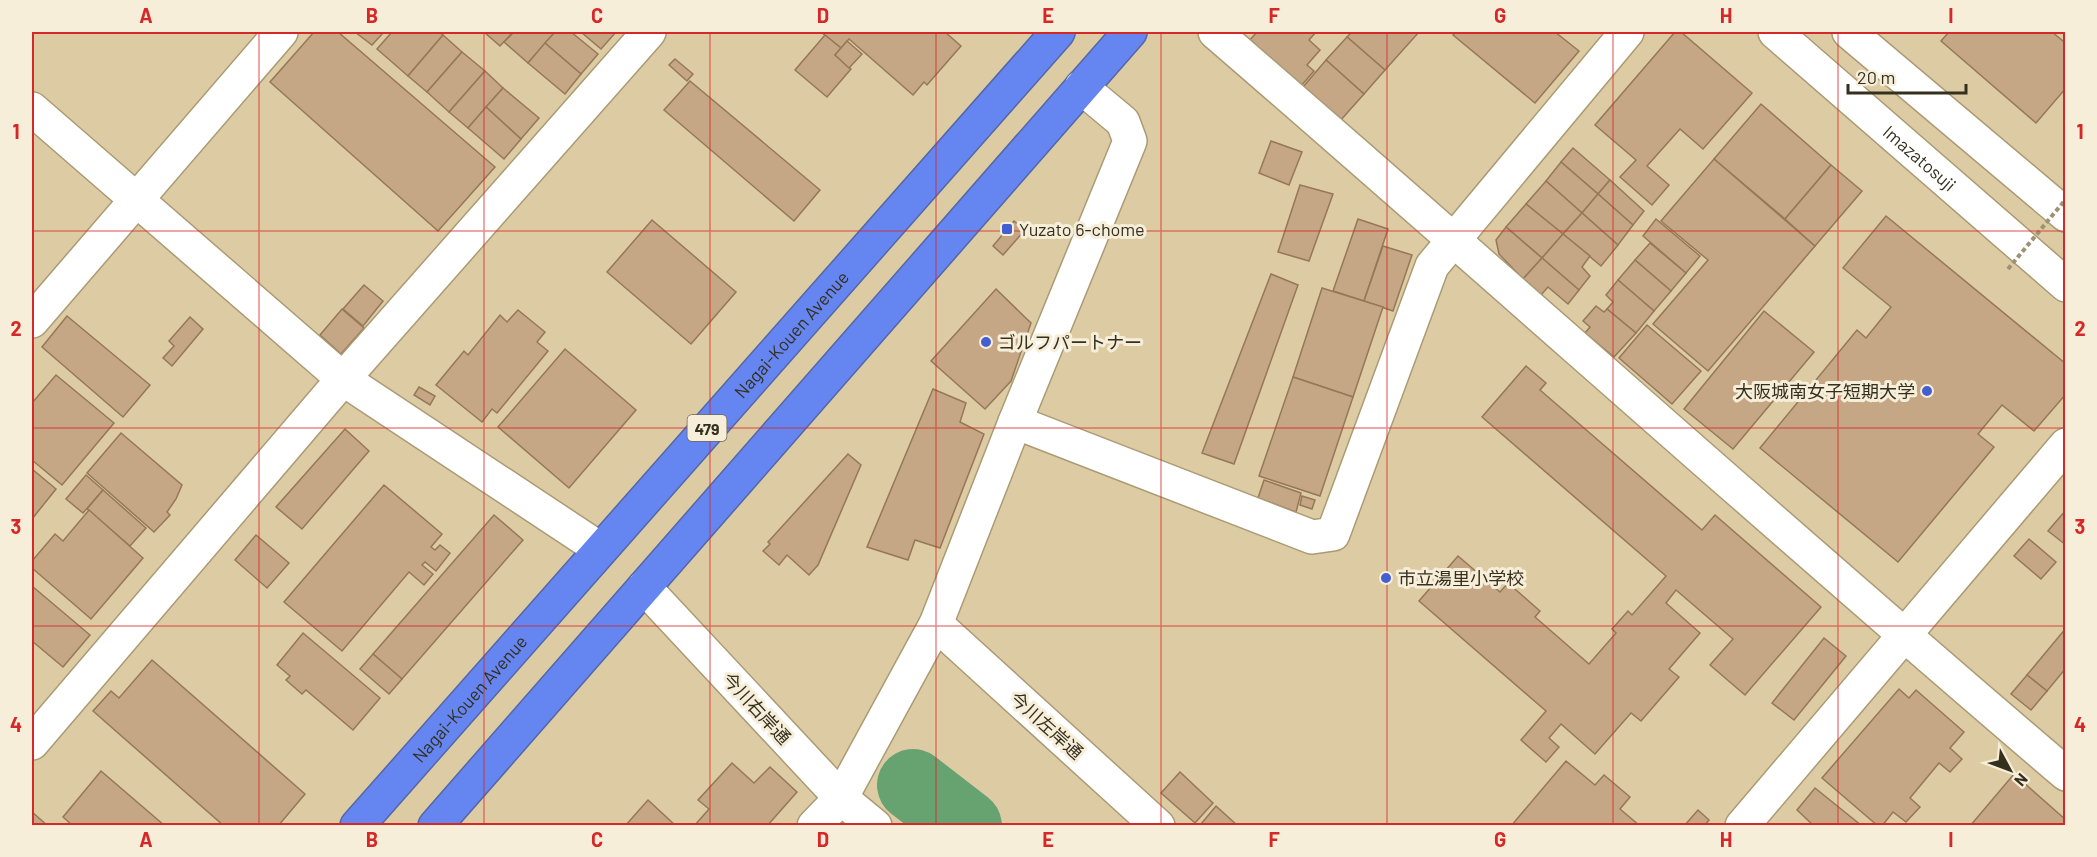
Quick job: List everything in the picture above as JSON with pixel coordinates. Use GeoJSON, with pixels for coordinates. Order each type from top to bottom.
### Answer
{"type":"FeatureCollection","features":[{"type":"Feature","properties":{"kind":"highway","name":"Nagai-Kouen Avenue"},"geometry":{"type":"LineString","coordinates":[[357,825],[1058,32]]}},
{"type":"Feature","properties":{"kind":"highway"},"geometry":{"type":"LineString","coordinates":[[435,825],[1130,32]]}},
{"type":"Feature","properties":{"kind":"street"},"geometry":{"type":"LineString","coordinates":[[32,321],[281,32]]}},
{"type":"Feature","properties":{"kind":"street"},"geometry":{"type":"LineString","coordinates":[[32,743],[344,379],[649,32]]}},
{"type":"Feature","properties":{"kind":"street"},"geometry":{"type":"LineString","coordinates":[[1215,32],[1455,239],[1903,635],[2066,774]]}},
{"type":"Feature","properties":{"kind":"street"},"geometry":{"type":"LineString","coordinates":[[1015,422],[1312,537],[1333,534],[1432,266],[1627,32]]}},
{"type":"Feature","properties":{"kind":"street","name":"Imazatosuji"},"geometry":{"type":"LineString","coordinates":[[1774,32],[2066,285]]}},
{"type":"Feature","properties":{"kind":"street"},"geometry":{"type":"LineString","coordinates":[[1849,32],[2066,215]]}},
{"type":"Feature","properties":{"kind":"street"},"geometry":{"type":"LineString","coordinates":[[814,825],[841,798],[936,624],[1015,422],[1130,141],[1123,122],[1081,87]]}},
{"type":"Feature","properties":{"kind":"street"},"geometry":{"type":"LineString","coordinates":[[32,109],[344,379],[600,549]]}},
{"type":"Feature","properties":{"kind":"street"},"geometry":{"type":"LineString","coordinates":[[1742,825],[2066,445]]}},
{"type":"Feature","properties":{"kind":"street","name":"今川右岸通"},"geometry":{"type":"LineString","coordinates":[[644,587],[841,798],[874,825]]}},
{"type":"Feature","properties":{"kind":"street","name":"今川左岸通"},"geometry":{"type":"LineString","coordinates":[[936,624],[1158,825]]}},
{"type":"Feature","properties":{"kind":"path"},"geometry":{"type":"LineString","coordinates":[[2008,270],[2066,199]]}},
{"type":"Feature","properties":{"kind":"building"},"geometry":{"type":"Polygon","coordinates":[[[314,32],[338,32],[495,167],[438,231],[270,82],[314,32]]]}},
{"type":"Feature","properties":{"kind":"building"},"geometry":{"type":"Polygon","coordinates":[[[355,32],[384,32],[372,45],[355,32]]]}},
{"type":"Feature","properties":{"kind":"building"},"geometry":{"type":"Polygon","coordinates":[[[392,32],[439,32],[443,35],[408,76],[377,49],[392,32]]]}},
{"type":"Feature","properties":{"kind":"building"},"geometry":{"type":"Polygon","coordinates":[[[484,32],[513,32],[500,46],[484,32]]]}},
{"type":"Feature","properties":{"kind":"building"},"geometry":{"type":"Polygon","coordinates":[[[514,32],[555,32],[528,63],[504,42],[514,32]]]}},
{"type":"Feature","properties":{"kind":"building"},"geometry":{"type":"Polygon","coordinates":[[[555,32],[571,32],[598,54],[581,74],[545,43],[555,32]]]}},
{"type":"Feature","properties":{"kind":"building"},"geometry":{"type":"Polygon","coordinates":[[[581,32],[616,32],[601,49],[581,32]]]}},
{"type":"Feature","properties":{"kind":"building"},"geometry":{"type":"Polygon","coordinates":[[[821,32],[945,32],[961,46],[927,85],[924,82],[913,95],[849,39],[841,48],[821,32]]]}},
{"type":"Feature","properties":{"kind":"building"},"geometry":{"type":"Polygon","coordinates":[[[1257,32],[1316,32],[1309,40],[1320,50],[1307,65],[1314,71],[1301,86],[1249,41],[1257,32]]]}},
{"type":"Feature","properties":{"kind":"building"},"geometry":{"type":"Polygon","coordinates":[[[1352,32],[1419,32],[1385,70],[1347,37],[1352,32]]]}},
{"type":"Feature","properties":{"kind":"building"},"geometry":{"type":"Polygon","coordinates":[[[1456,32],[1555,32],[1579,51],[1535,103],[1453,35],[1456,32]]]}},
{"type":"Feature","properties":{"kind":"building"},"geometry":{"type":"Polygon","coordinates":[[[1675,32],[1681,32],[1752,93],[1703,149],[1680,129],[1647,166],[1669,185],[1652,205],[1620,177],[1636,160],[1595,125],[1675,32]]]}},
{"type":"Feature","properties":{"kind":"building"},"geometry":{"type":"Polygon","coordinates":[[[1949,32],[2052,32],[2063,41],[2066,38],[2066,88],[2036,123],[1941,41],[1949,32]]]}},
{"type":"Feature","properties":{"kind":"building"},"geometry":{"type":"Polygon","coordinates":[[[443,35],[462,52],[427,92],[408,76],[443,35]]]}},
{"type":"Feature","properties":{"kind":"building"},"geometry":{"type":"Polygon","coordinates":[[[825,35],[841,48],[835,55],[851,69],[827,97],[795,70],[825,35]]]}},
{"type":"Feature","properties":{"kind":"building"},"geometry":{"type":"Polygon","coordinates":[[[1347,37],[1385,70],[1364,94],[1326,60],[1347,37]]]}},
{"type":"Feature","properties":{"kind":"building"},"geometry":{"type":"Polygon","coordinates":[[[847,41],[862,54],[849,68],[835,55],[847,41]]]}},
{"type":"Feature","properties":{"kind":"building"},"geometry":{"type":"Polygon","coordinates":[[[545,43],[581,74],[565,94],[528,63],[545,43]]]}},
{"type":"Feature","properties":{"kind":"building"},"geometry":{"type":"Polygon","coordinates":[[[462,52],[485,71],[449,112],[427,92],[462,52]]]}},
{"type":"Feature","properties":{"kind":"building"},"geometry":{"type":"Polygon","coordinates":[[[675,59],[693,74],[687,81],[669,65],[675,59]]]}},
{"type":"Feature","properties":{"kind":"building"},"geometry":{"type":"Polygon","coordinates":[[[1326,60],[1364,94],[1340,121],[1303,87],[1326,60]]]}},
{"type":"Feature","properties":{"kind":"building"},"geometry":{"type":"Polygon","coordinates":[[[485,71],[503,88],[468,128],[449,112],[485,71]]]}},
{"type":"Feature","properties":{"kind":"building"},"geometry":{"type":"Polygon","coordinates":[[[690,81],[820,190],[794,221],[664,110],[690,81]]]}},
{"type":"Feature","properties":{"kind":"building"},"geometry":{"type":"Polygon","coordinates":[[[503,88],[539,118],[521,139],[486,107],[503,88]]]}},
{"type":"Feature","properties":{"kind":"building"},"geometry":{"type":"Polygon","coordinates":[[[1761,104],[1831,165],[1785,219],[1714,159],[1761,104]]]}},
{"type":"Feature","properties":{"kind":"building"},"geometry":{"type":"Polygon","coordinates":[[[486,107],[521,139],[504,159],[468,128],[486,107]]]}},
{"type":"Feature","properties":{"kind":"building"},"geometry":{"type":"Polygon","coordinates":[[[1271,141],[1302,152],[1289,185],[1259,173],[1271,141]]]}},
{"type":"Feature","properties":{"kind":"building"},"geometry":{"type":"Polygon","coordinates":[[[1573,148],[1610,180],[1598,194],[1561,162],[1573,148]]]}},
{"type":"Feature","properties":{"kind":"building"},"geometry":{"type":"Polygon","coordinates":[[[1714,159],[1815,246],[1708,371],[1653,324],[1708,260],[1661,221],[1714,159]]]}},
{"type":"Feature","properties":{"kind":"building"},"geometry":{"type":"Polygon","coordinates":[[[1561,162],[1598,194],[1582,213],[1546,181],[1561,162]]]}},
{"type":"Feature","properties":{"kind":"building"},"geometry":{"type":"Polygon","coordinates":[[[1831,165],[1862,191],[1815,246],[1785,219],[1831,165]]]}},
{"type":"Feature","properties":{"kind":"building"},"geometry":{"type":"Polygon","coordinates":[[[1610,180],[1644,211],[1633,225],[1598,194],[1610,180]]]}},
{"type":"Feature","properties":{"kind":"building"},"geometry":{"type":"Polygon","coordinates":[[[1546,181],[1582,213],[1563,234],[1526,204],[1546,181]]]}},
{"type":"Feature","properties":{"kind":"building"},"geometry":{"type":"Polygon","coordinates":[[[1300,185],[1333,194],[1309,261],[1278,252],[1300,185]]]}},
{"type":"Feature","properties":{"kind":"building"},"geometry":{"type":"Polygon","coordinates":[[[1598,194],[1633,225],[1618,245],[1582,213],[1598,194]]]}},
{"type":"Feature","properties":{"kind":"building"},"geometry":{"type":"Polygon","coordinates":[[[1526,204],[1563,234],[1542,258],[1506,227],[1526,204]]]}},
{"type":"Feature","properties":{"kind":"building"},"geometry":{"type":"Polygon","coordinates":[[[1582,213],[1618,245],[1601,266],[1563,234],[1582,213]]]}},
{"type":"Feature","properties":{"kind":"building","name":"大阪城南女子短期大学"},"geometry":{"type":"Polygon","coordinates":[[[1886,216],[2066,364],[2066,394],[2034,431],[2002,405],[1978,434],[1994,447],[1898,562],[1760,448],[1857,330],[1866,338],[1891,307],[1843,268],[1886,216]]]}},
{"type":"Feature","properties":{"kind":"building"},"geometry":{"type":"Polygon","coordinates":[[[1358,219],[1388,229],[1364,301],[1333,291],[1358,219]]]}},
{"type":"Feature","properties":{"kind":"building"},"geometry":{"type":"Polygon","coordinates":[[[1656,219],[1700,256],[1686,273],[1643,236],[1656,219]]]}},
{"type":"Feature","properties":{"kind":"building"},"geometry":{"type":"Polygon","coordinates":[[[652,220],[736,292],[691,344],[607,272],[652,220]]]}},
{"type":"Feature","properties":{"kind":"building"},"geometry":{"type":"Polygon","coordinates":[[[1014,221],[1025,230],[1003,255],[993,246],[1014,221]]]}},
{"type":"Feature","properties":{"kind":"building"},"geometry":{"type":"Polygon","coordinates":[[[1506,227],[1542,258],[1523,279],[1499,254],[1496,240],[1506,227]]]}},
{"type":"Feature","properties":{"kind":"building"},"geometry":{"type":"Polygon","coordinates":[[[1563,234],[1590,256],[1582,267],[1590,276],[1579,290],[1542,258],[1563,234]]]}},
{"type":"Feature","properties":{"kind":"building"},"geometry":{"type":"Polygon","coordinates":[[[1650,243],[1686,273],[1671,291],[1635,260],[1650,243]]]}},
{"type":"Feature","properties":{"kind":"building"},"geometry":{"type":"Polygon","coordinates":[[[1383,246],[1412,255],[1393,311],[1364,301],[1383,246]]]}},
{"type":"Feature","properties":{"kind":"building"},"geometry":{"type":"Polygon","coordinates":[[[1542,258],[1579,290],[1568,304],[1548,287],[1541,295],[1523,279],[1542,258]]]}},
{"type":"Feature","properties":{"kind":"building"},"geometry":{"type":"Polygon","coordinates":[[[1635,260],[1671,291],[1654,311],[1618,280],[1635,260]]]}},
{"type":"Feature","properties":{"kind":"building"},"geometry":{"type":"Polygon","coordinates":[[[1271,274],[1298,285],[1234,464],[1202,453],[1271,274]]]}},
{"type":"Feature","properties":{"kind":"building"},"geometry":{"type":"Polygon","coordinates":[[[1618,280],[1654,311],[1636,333],[1607,309],[1613,302],[1606,295],[1618,280]]]}},
{"type":"Feature","properties":{"kind":"building"},"geometry":{"type":"Polygon","coordinates":[[[364,285],[383,301],[363,326],[343,309],[364,285]]]}},
{"type":"Feature","properties":{"kind":"building"},"geometry":{"type":"Polygon","coordinates":[[[1322,288],[1383,307],[1353,397],[1293,377],[1322,288]]]}},
{"type":"Feature","properties":{"kind":"building","name":"ゴルフパートナー"},"geometry":{"type":"Polygon","coordinates":[[[996,289],[1031,323],[1011,381],[985,409],[931,361],[996,289]]]}},
{"type":"Feature","properties":{"kind":"building"},"geometry":{"type":"Polygon","coordinates":[[[1596,306],[1604,312],[1607,309],[1636,333],[1614,357],[1585,333],[1590,327],[1583,321],[1596,306]]]}},
{"type":"Feature","properties":{"kind":"building"},"geometry":{"type":"Polygon","coordinates":[[[342,309],[364,328],[341,354],[320,335],[342,309]]]}},
{"type":"Feature","properties":{"kind":"building"},"geometry":{"type":"Polygon","coordinates":[[[518,310],[545,332],[537,342],[548,351],[497,413],[492,409],[482,422],[436,385],[464,351],[468,355],[500,315],[507,322],[518,310]]]}},
{"type":"Feature","properties":{"kind":"building"},"geometry":{"type":"Polygon","coordinates":[[[1764,311],[1814,352],[1733,449],[1684,409],[1764,311]]]}},
{"type":"Feature","properties":{"kind":"building"},"geometry":{"type":"Polygon","coordinates":[[[67,316],[150,385],[123,417],[42,347],[67,316]]]}},
{"type":"Feature","properties":{"kind":"building"},"geometry":{"type":"Polygon","coordinates":[[[190,317],[203,329],[172,366],[163,358],[174,346],[169,341],[190,317]]]}},
{"type":"Feature","properties":{"kind":"building"},"geometry":{"type":"Polygon","coordinates":[[[1647,325],[1701,371],[1672,404],[1619,358],[1647,325]]]}},
{"type":"Feature","properties":{"kind":"building"},"geometry":{"type":"Polygon","coordinates":[[[565,349],[636,410],[569,488],[498,427],[565,349]]]}},
{"type":"Feature","properties":{"kind":"building"},"geometry":{"type":"Polygon","coordinates":[[[1526,366],[1546,383],[1540,390],[1702,530],[1715,515],[1821,607],[1745,695],[1710,665],[1733,639],[1676,590],[1666,603],[1700,633],[1669,669],[1679,677],[1641,721],[1631,713],[1595,754],[1561,724],[1549,738],[1559,747],[1546,762],[1521,740],[1546,711],[1419,601],[1458,556],[1500,592],[1508,583],[1540,611],[1535,617],[1589,664],[1616,633],[1612,629],[1628,611],[1632,615],[1666,576],[1482,417],[1526,366]]]}},
{"type":"Feature","properties":{"kind":"building"},"geometry":{"type":"Polygon","coordinates":[[[56,375],[114,423],[62,485],[32,460],[32,403],[56,375]]]}},
{"type":"Feature","properties":{"kind":"building"},"geometry":{"type":"Polygon","coordinates":[[[1293,377],[1353,397],[1320,496],[1259,476],[1293,377]]]}},
{"type":"Feature","properties":{"kind":"building"},"geometry":{"type":"Polygon","coordinates":[[[419,387],[435,396],[430,405],[414,395],[419,387]]]}},
{"type":"Feature","properties":{"kind":"building"},"geometry":{"type":"Polygon","coordinates":[[[933,389],[966,403],[960,422],[984,434],[940,548],[915,540],[908,560],[867,547],[933,389]]]}},
{"type":"Feature","properties":{"kind":"building"},"geometry":{"type":"Polygon","coordinates":[[[345,429],[369,451],[302,529],[276,507],[345,429]]]}},
{"type":"Feature","properties":{"kind":"building"},"geometry":{"type":"Polygon","coordinates":[[[121,433],[182,485],[167,512],[170,515],[154,532],[87,473],[121,433]]]}},
{"type":"Feature","properties":{"kind":"building"},"geometry":{"type":"Polygon","coordinates":[[[848,454],[861,465],[818,565],[809,575],[787,555],[779,565],[763,551],[770,544],[768,542],[848,454]]]}},
{"type":"Feature","properties":{"kind":"building"},"geometry":{"type":"Polygon","coordinates":[[[32,469],[56,489],[32,519],[32,469]]]}},
{"type":"Feature","properties":{"kind":"building"},"geometry":{"type":"Polygon","coordinates":[[[86,475],[103,490],[83,513],[66,499],[86,475]]]}},
{"type":"Feature","properties":{"kind":"building"},"geometry":{"type":"Polygon","coordinates":[[[1264,480],[1301,493],[1296,512],[1258,498],[1264,480]]]}},
{"type":"Feature","properties":{"kind":"building"},"geometry":{"type":"Polygon","coordinates":[[[384,485],[442,534],[431,547],[435,550],[440,545],[450,553],[436,571],[425,562],[422,565],[433,574],[424,585],[409,572],[342,651],[284,602],[384,485]]]}},
{"type":"Feature","properties":{"kind":"building"},"geometry":{"type":"Polygon","coordinates":[[[103,490],[146,528],[130,546],[87,509],[103,490]]]}},
{"type":"Feature","properties":{"kind":"building"},"geometry":{"type":"Polygon","coordinates":[[[1302,496],[1315,500],[1312,509],[1300,505],[1302,496]]]}},
{"type":"Feature","properties":{"kind":"building"},"geometry":{"type":"Polygon","coordinates":[[[89,510],[143,558],[91,619],[32,568],[32,561],[55,534],[63,541],[89,510]]]}},
{"type":"Feature","properties":{"kind":"building"},"geometry":{"type":"Polygon","coordinates":[[[2066,510],[2066,545],[2048,531],[2066,510]]]}},
{"type":"Feature","properties":{"kind":"building"},"geometry":{"type":"Polygon","coordinates":[[[494,515],[523,540],[402,679],[373,654],[494,515]]]}},
{"type":"Feature","properties":{"kind":"building"},"geometry":{"type":"Polygon","coordinates":[[[256,535],[289,563],[267,588],[235,560],[256,535]]]}},
{"type":"Feature","properties":{"kind":"building"},"geometry":{"type":"Polygon","coordinates":[[[2029,539],[2056,562],[2041,579],[2014,556],[2029,539]]]}},
{"type":"Feature","properties":{"kind":"building"},"geometry":{"type":"Polygon","coordinates":[[[32,586],[90,635],[63,667],[32,641],[32,586]]]}},
{"type":"Feature","properties":{"kind":"building"},"geometry":{"type":"Polygon","coordinates":[[[2066,628],[2066,668],[2047,691],[2027,675],[2066,628]]]}},
{"type":"Feature","properties":{"kind":"building"},"geometry":{"type":"Polygon","coordinates":[[[303,633],[380,698],[353,730],[306,690],[302,694],[286,680],[290,676],[277,665],[303,633]]]}},
{"type":"Feature","properties":{"kind":"building"},"geometry":{"type":"Polygon","coordinates":[[[1824,638],[1846,656],[1794,720],[1772,703],[1824,638]]]}},
{"type":"Feature","properties":{"kind":"building"},"geometry":{"type":"Polygon","coordinates":[[[373,654],[402,679],[389,694],[360,669],[373,654]]]}},
{"type":"Feature","properties":{"kind":"building"},"geometry":{"type":"Polygon","coordinates":[[[152,660],[305,794],[278,826],[224,826],[93,711],[111,691],[119,698],[152,660]]]}},
{"type":"Feature","properties":{"kind":"building"},"geometry":{"type":"Polygon","coordinates":[[[2027,675],[2047,691],[2031,710],[2011,694],[2027,675]]]}},
{"type":"Feature","properties":{"kind":"building"},"geometry":{"type":"Polygon","coordinates":[[[1899,689],[1909,698],[1916,690],[1964,732],[1950,748],[1962,759],[1950,772],[1939,763],[1910,798],[1920,807],[1906,822],[1893,812],[1882,826],[1878,826],[1822,778],[1899,689]]]}},
{"type":"Feature","properties":{"kind":"building"},"geometry":{"type":"Polygon","coordinates":[[[1566,761],[1595,785],[1604,775],[1630,797],[1620,809],[1640,826],[1511,826],[1566,761]]]}},
{"type":"Feature","properties":{"kind":"building"},"geometry":{"type":"Polygon","coordinates":[[[732,763],[754,783],[770,767],[797,792],[767,826],[694,826],[709,809],[698,800],[732,763]]]}},
{"type":"Feature","properties":{"kind":"building"},"geometry":{"type":"Polygon","coordinates":[[[101,771],[165,826],[73,826],[63,817],[101,771]]]}},
{"type":"Feature","properties":{"kind":"building"},"geometry":{"type":"Polygon","coordinates":[[[1180,772],[1213,803],[1195,823],[1161,793],[1180,772]]]}},
{"type":"Feature","properties":{"kind":"building"},"geometry":{"type":"Polygon","coordinates":[[[2014,774],[2066,820],[2066,826],[1970,826],[2014,774]]]}},
{"type":"Feature","properties":{"kind":"building"},"geometry":{"type":"Polygon","coordinates":[[[1815,788],[1862,826],[1814,826],[1797,810],[1815,788]]]}},
{"type":"Feature","properties":{"kind":"building"},"geometry":{"type":"Polygon","coordinates":[[[648,800],[676,826],[625,826],[648,800]]]}},
{"type":"Feature","properties":{"kind":"building"},"geometry":{"type":"Polygon","coordinates":[[[1216,806],[1238,826],[1203,826],[1201,824],[1216,806]]]}},
{"type":"Feature","properties":{"kind":"building"},"geometry":{"type":"Polygon","coordinates":[[[1698,810],[1709,820],[1704,826],[1684,826],[1698,810]]]}},
{"type":"Feature","properties":{"kind":"building"},"geometry":{"type":"Polygon","coordinates":[[[32,812],[48,826],[32,826],[32,812]]]}},
{"type":"Feature","properties":{"kind":"waterway"},"geometry":{"type":"LineString","coordinates":[[913,785],[966,826]]}},
{"type":"Feature","properties":{"kind":"place","name":"Yuzato 6-chome"},"geometry":{"type":"Point","coordinates":[1007,229]}},
{"type":"Feature","properties":{"kind":"place","name":"ゴルフパートナー"},"geometry":{"type":"Point","coordinates":[986,342]}},
{"type":"Feature","properties":{"kind":"place","name":"大阪城南女子短期大学"},"geometry":{"type":"Point","coordinates":[1927,391]}},
{"type":"Feature","properties":{"kind":"place","name":"市立湯里小学校"},"geometry":{"type":"Point","coordinates":[1386,578]}}]}
